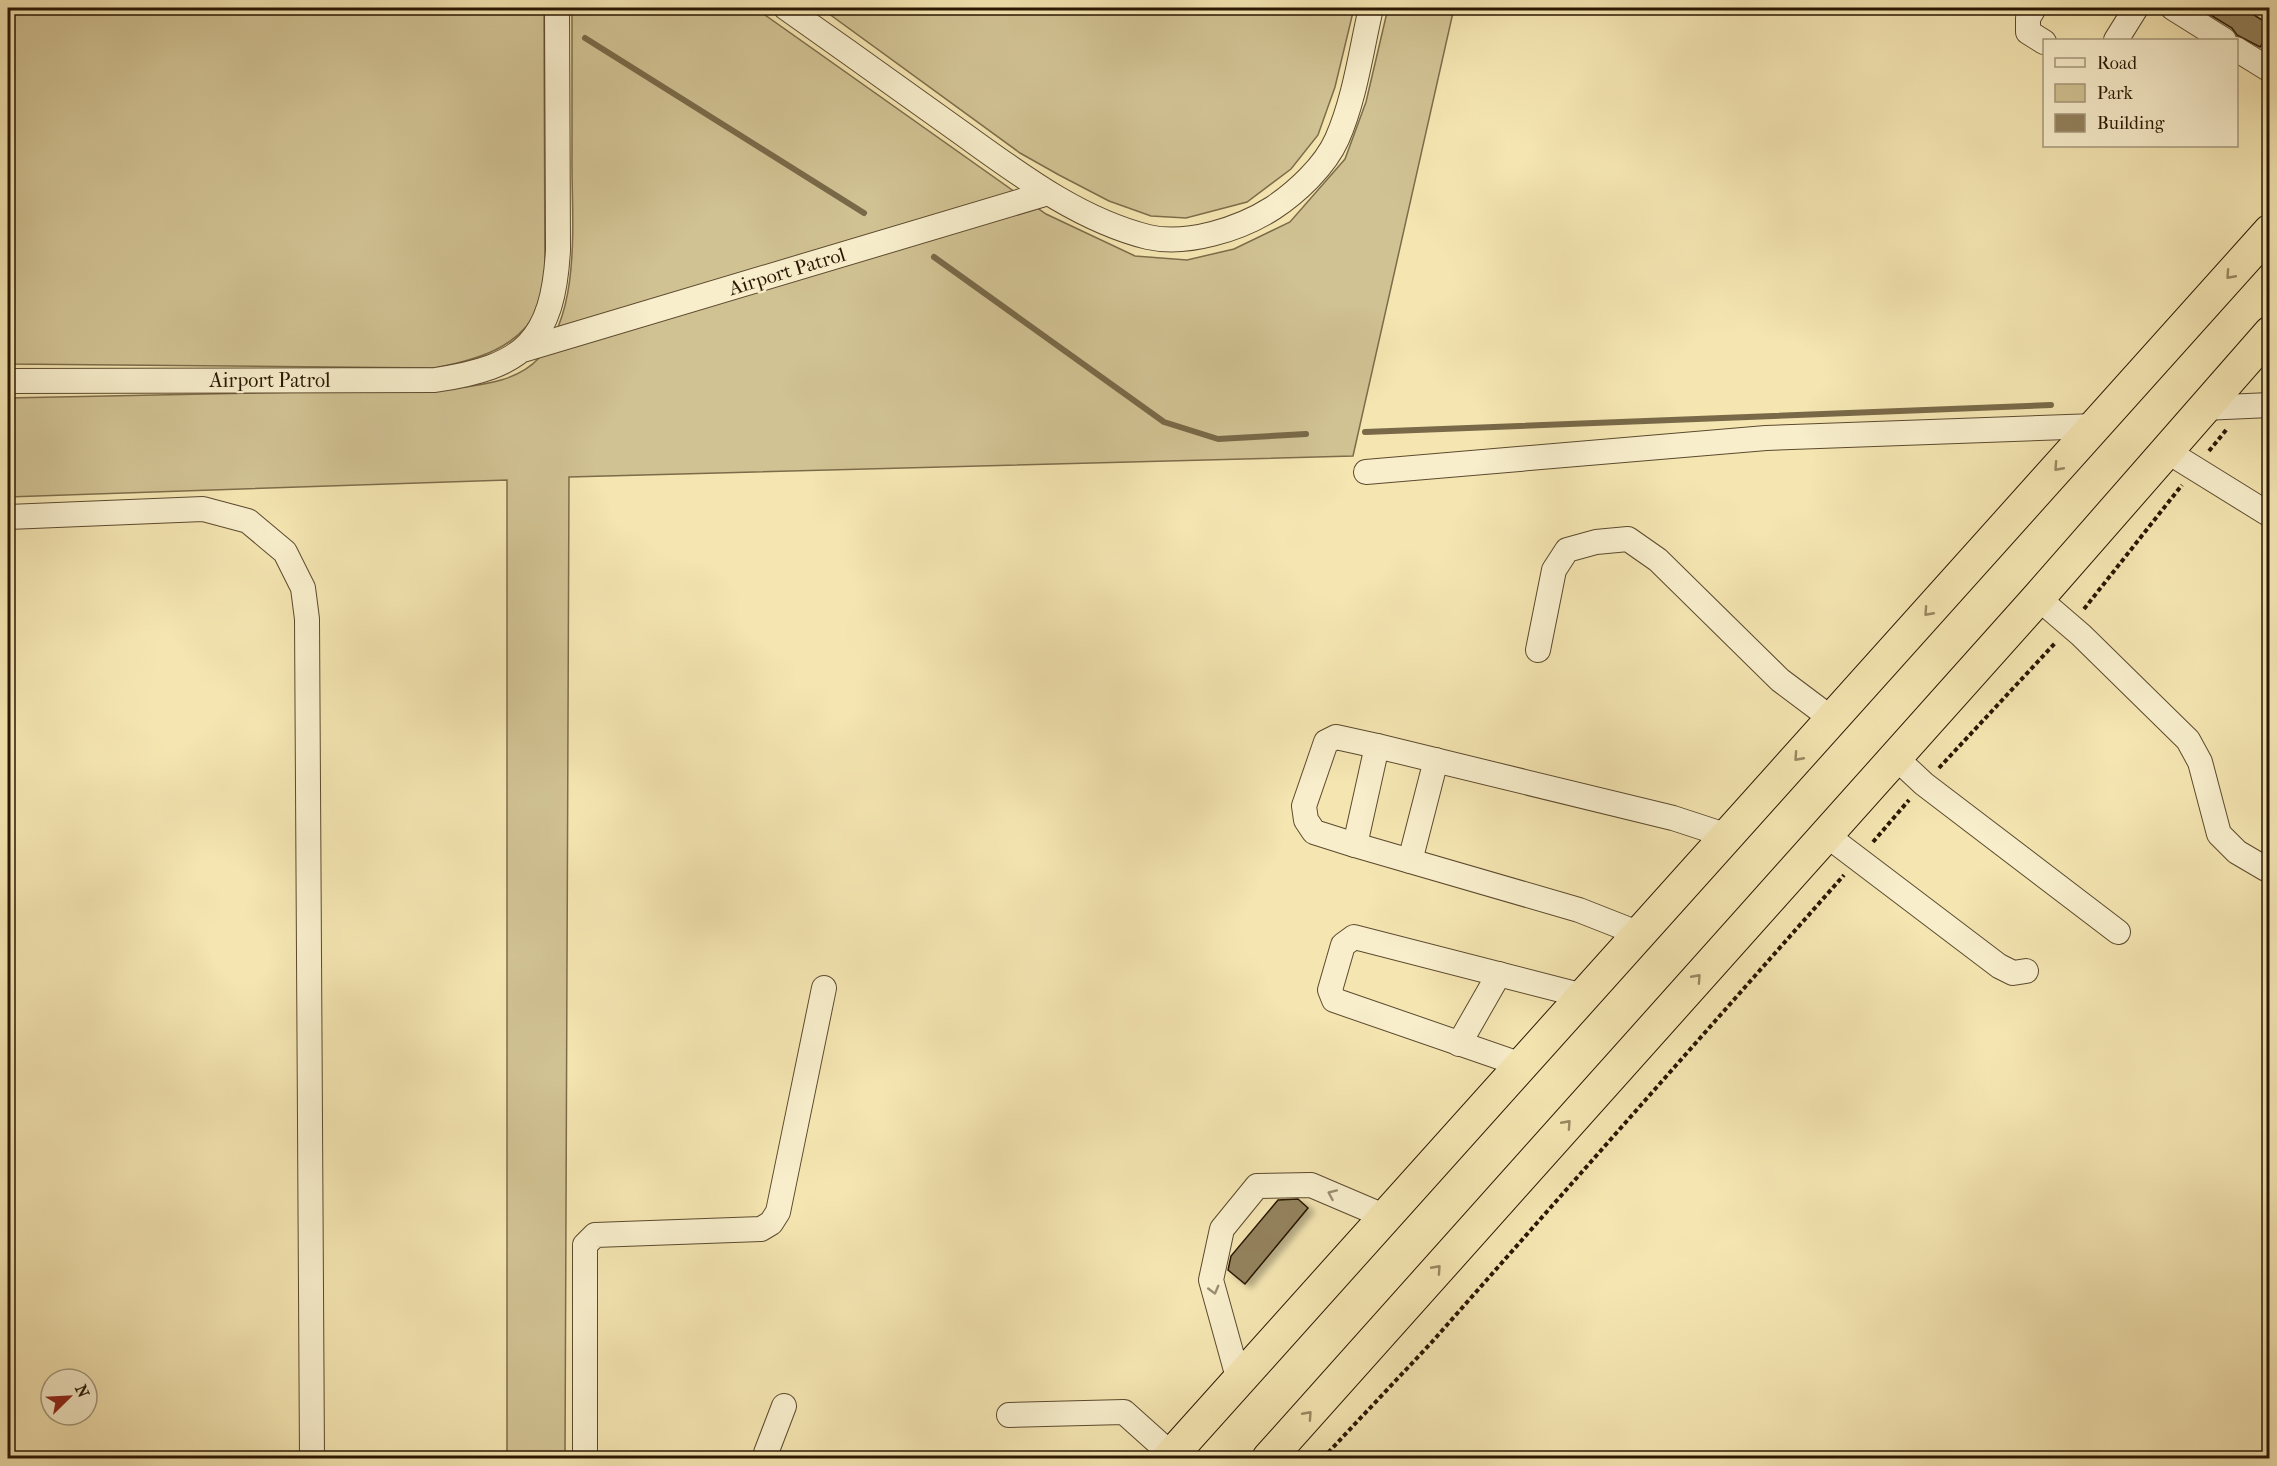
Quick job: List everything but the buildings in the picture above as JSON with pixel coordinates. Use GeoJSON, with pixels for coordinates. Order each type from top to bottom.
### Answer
{"type":"FeatureCollection","features":[{"type":"Feature","properties":{"kind":"highway"},"geometry":{"type":"LineString","coordinates":[[1171,1457],[2270,231]]}},
{"type":"Feature","properties":{"kind":"highway"},"geometry":{"type":"LineString","coordinates":[[1269,1458],[2038,598],[2165,450],[2270,333]]}},
{"type":"Feature","properties":{"kind":"street","name":"Airport Patrol"},"geometry":{"type":"LineString","coordinates":[[526,349],[541,328],[552,304],[556,281],[558,250],[557,8]]}},
{"type":"Feature","properties":{"kind":"street"},"geometry":{"type":"LineString","coordinates":[[786,8],[1048,193],[1105,222],[1149,237],[1185,239],[1221,232],[1254,220],[1286,199],[1314,173],[1336,140],[1352,92],[1371,8]]}},
{"type":"Feature","properties":{"kind":"street"},"geometry":{"type":"LineString","coordinates":[[2034,8],[2028,18],[2028,32],[2043,41]]}},
{"type":"Feature","properties":{"kind":"street"},"geometry":{"type":"LineString","coordinates":[[2117,39],[2136,8]]}},
{"type":"Feature","properties":{"kind":"street"},"geometry":{"type":"LineString","coordinates":[[2174,8],[2222,39]]}},
{"type":"Feature","properties":{"kind":"street"},"geometry":{"type":"LineString","coordinates":[[2238,50],[2270,70]]}},
{"type":"Feature","properties":{"kind":"street","name":"Airport Patrol"},"geometry":{"type":"LineString","coordinates":[[8,381],[435,380],[485,371],[507,362],[526,349],[1048,193]]}},
{"type":"Feature","properties":{"kind":"street"},"geometry":{"type":"LineString","coordinates":[[2203,408],[2258,406]]}},
{"type":"Feature","properties":{"kind":"street"},"geometry":{"type":"LineString","coordinates":[[1366,472],[1766,438],[2095,426]]}},
{"type":"Feature","properties":{"kind":"street"},"geometry":{"type":"LineString","coordinates":[[2165,450],[2270,515]]}},
{"type":"Feature","properties":{"kind":"street"},"geometry":{"type":"LineString","coordinates":[[8,517],[203,509],[248,521],[285,552],[303,588],[307,619],[312,1458]]}},
{"type":"Feature","properties":{"kind":"street"},"geometry":{"type":"LineString","coordinates":[[1538,650],[1554,570],[1568,550],[1596,542],[1628,538],[1658,560],[1780,680],[1832,719]]}},
{"type":"Feature","properties":{"kind":"street"},"geometry":{"type":"LineString","coordinates":[[2038,598],[2071,626],[2188,740],[2200,762],[2219,834],[2236,852],[2266,868]]}},
{"type":"Feature","properties":{"kind":"street"},"geometry":{"type":"LineString","coordinates":[[1640,934],[1579,910],[1314,832],[1306,820],[1304,806],[1326,742],[1336,737],[1377,746],[1672,818],[1728,836]]}},
{"type":"Feature","properties":{"kind":"street"},"geometry":{"type":"LineString","coordinates":[[1354,844],[1377,746]]}},
{"type":"Feature","properties":{"kind":"street"},"geometry":{"type":"LineString","coordinates":[[1894,757],[1924,784],[2118,932]]}},
{"type":"Feature","properties":{"kind":"street"},"geometry":{"type":"LineString","coordinates":[[1410,861],[1436,760]]}},
{"type":"Feature","properties":{"kind":"street"},"geometry":{"type":"LineString","coordinates":[[1825,834],[1999,966],[2013,974],[2026,971]]}},
{"type":"Feature","properties":{"kind":"street"},"geometry":{"type":"LineString","coordinates":[[1522,1065],[1334,1000],[1330,990],[1343,945],[1354,938],[1584,996]]}},
{"type":"Feature","properties":{"kind":"street"},"geometry":{"type":"LineString","coordinates":[[1459,1044],[1499,974]]}},
{"type":"Feature","properties":{"kind":"street"},"geometry":{"type":"LineString","coordinates":[[585,1458],[585,1245],[595,1235],[761,1229],[771,1223],[778,1212],[824,988]]}},
{"type":"Feature","properties":{"kind":"street"},"geometry":{"type":"LineString","coordinates":[[1239,1381],[1211,1280],[1222,1229],[1257,1186],[1311,1185],[1386,1217]]}},
{"type":"Feature","properties":{"kind":"street"},"geometry":{"type":"LineString","coordinates":[[767,1458],[766,1453],[784,1406]]}},
{"type":"Feature","properties":{"kind":"street"},"geometry":{"type":"LineString","coordinates":[[1009,1415],[1124,1412],[1171,1457]]}},
{"type":"Feature","properties":{"kind":"path"},"geometry":{"type":"LineString","coordinates":[[1323,1458],[1439,1335],[1924,784],[2071,626],[2194,468],[2258,406]]}},
{"type":"Feature","properties":{"kind":"green space"},"geometry":{"type":"Polygon","coordinates":[[[8,8],[544,8],[545,278],[540,303],[531,320],[521,332],[496,350],[466,361],[435,368],[8,364],[8,8]]]}},
{"type":"Feature","properties":{"kind":"green space"},"geometry":{"type":"Polygon","coordinates":[[[572,8],[755,8],[1046,214],[1135,256],[1187,260],[1234,249],[1290,222],[1345,159],[1366,102],[1388,8],[1454,8],[1353,456],[569,477],[565,1458],[507,1458],[507,480],[8,497],[8,398],[450,389],[498,381],[530,366],[539,358],[553,338],[563,314],[569,288],[573,232],[572,8]]]}},
{"type":"Feature","properties":{"kind":"green space"},"geometry":{"type":"Polygon","coordinates":[[[821,8],[1354,8],[1335,87],[1318,135],[1291,169],[1247,202],[1186,218],[1151,216],[1109,201],[1020,153],[821,8]]]}},
{"type":"Feature","properties":{"kind":"waterway"},"geometry":{"type":"LineString","coordinates":[[585,38],[864,213]]}},
{"type":"Feature","properties":{"kind":"waterway"},"geometry":{"type":"LineString","coordinates":[[934,257],[1164,422],[1218,439],[1306,434]]}},
{"type":"Feature","properties":{"kind":"waterway"},"geometry":{"type":"LineString","coordinates":[[1365,432],[2051,405]]}}]}
